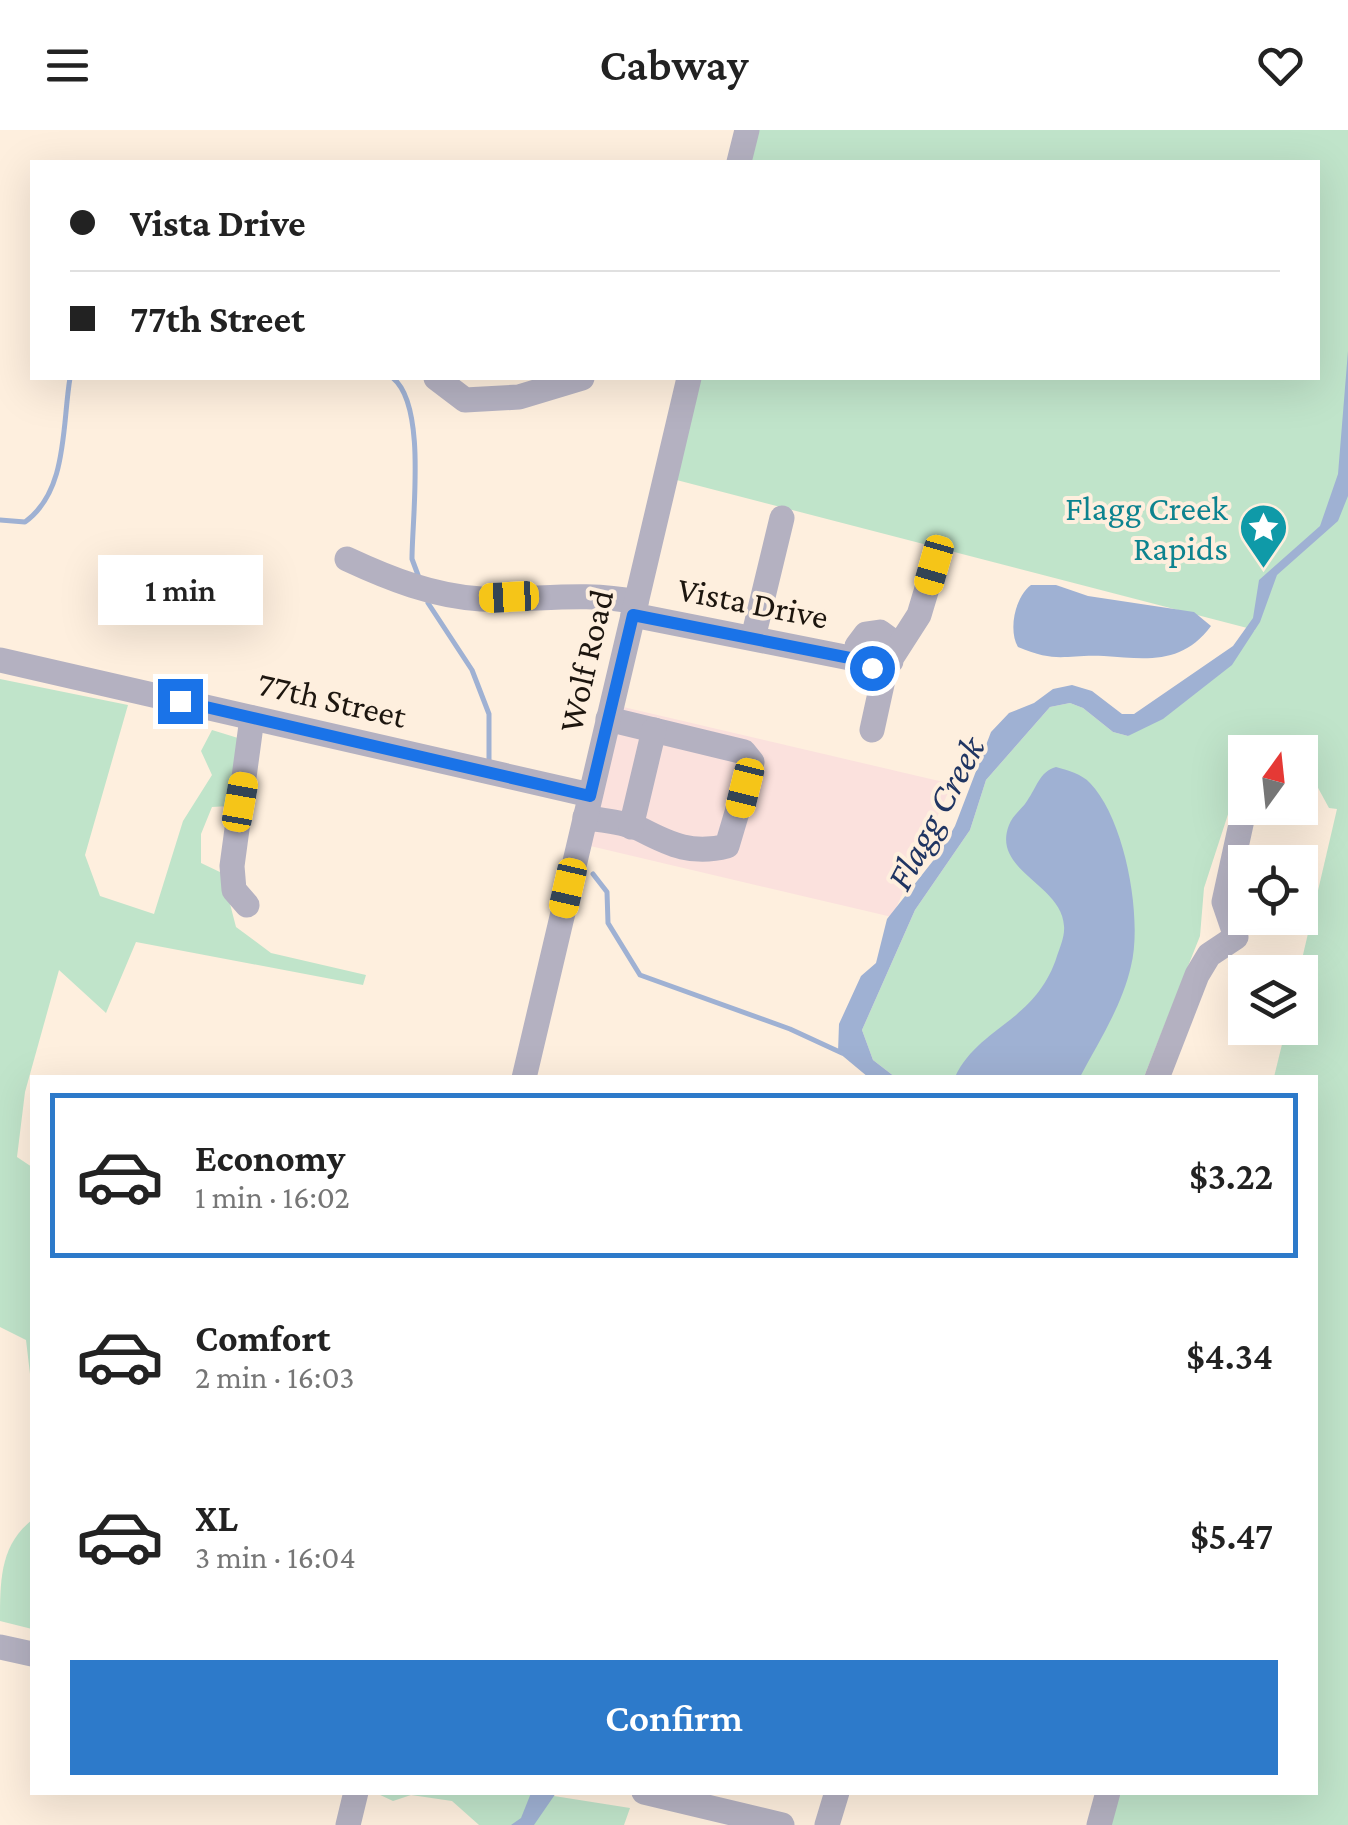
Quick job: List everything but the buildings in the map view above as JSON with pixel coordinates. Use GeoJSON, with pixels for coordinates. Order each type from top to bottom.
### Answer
{"type":"FeatureCollection","features":[{"type":"Feature","properties":{"kind":"street"},"geometry":{"type":"LineString","coordinates":[[740,160],[747,130]]}},
{"type":"Feature","properties":{"kind":"street"},"geometry":{"type":"LineString","coordinates":[[439,380],[465,400],[519,398],[576,380]]}},
{"type":"Feature","properties":{"kind":"street","name":"Wolf Road"},"geometry":{"type":"LineString","coordinates":[[525,1075],[689,380]]}},
{"type":"Feature","properties":{"kind":"street"},"geometry":{"type":"LineString","coordinates":[[753,638],[782,518]]}},
{"type":"Feature","properties":{"kind":"street","name":"Vista Drive"},"geometry":{"type":"LineString","coordinates":[[348,559],[399,583],[444,594],[482,599],[595,594],[634,608],[753,638],[880,660]]}},
{"type":"Feature","properties":{"kind":"street"},"geometry":{"type":"LineString","coordinates":[[872,730],[880,660],[919,615],[934,565]]}},
{"type":"Feature","properties":{"kind":"street","name":"77th Street"},"geometry":{"type":"LineString","coordinates":[[0,660],[252,718],[588,806],[667,846],[712,850],[728,846],[752,762],[744,752],[654,730]]}},
{"type":"Feature","properties":{"kind":"street"},"geometry":{"type":"LineString","coordinates":[[247,906],[234,890],[232,866],[252,718]]}},
{"type":"Feature","properties":{"kind":"street"},"geometry":{"type":"LineString","coordinates":[[608,719],[654,730],[631,827]]}},
{"type":"Feature","properties":{"kind":"street"},"geometry":{"type":"LineString","coordinates":[[1158,1075],[1197,975],[1209,956],[1236,937],[1224,902],[1241,825]]}},
{"type":"Feature","properties":{"kind":"street"},"geometry":{"type":"LineString","coordinates":[[0,1647],[30,1654]]}},
{"type":"Feature","properties":{"kind":"street"},"geometry":{"type":"LineString","coordinates":[[348,1825],[355,1795]]}},
{"type":"Feature","properties":{"kind":"street"},"geometry":{"type":"LineString","coordinates":[[657,1795],[782,1825]]}},
{"type":"Feature","properties":{"kind":"street"},"geometry":{"type":"LineString","coordinates":[[826,1825],[836,1795]]}},
{"type":"Feature","properties":{"kind":"street"},"geometry":{"type":"LineString","coordinates":[[1099,1825],[1107,1795]]}},
{"type":"Feature","properties":{"kind":"shaded area"},"geometry":{"type":"Polygon","coordinates":[[[619,706],[952,784],[892,917],[586,845],[619,706]]]}},
{"type":"Feature","properties":{"kind":"green space"},"geometry":{"type":"Polygon","coordinates":[[[751,130],[1348,130],[1348,1825],[1099,1825],[1106,1795],[1318,1795],[1318,1075],[1274,1075],[1282,1045],[1318,1045],[1318,955],[1303,955],[1308,935],[1318,935],[1318,890],[1337,809],[1329,808],[1318,788],[1318,735],[1228,735],[1228,814],[1204,888],[1200,936],[1145,1075],[892,1075],[873,1060],[862,1030],[915,910],[970,830],[986,780],[1050,707],[1070,703],[1083,708],[1113,732],[1128,736],[1255,630],[665,477],[689,380],[1320,380],[1320,160],[744,160],[751,130]]]}},
{"type":"Feature","properties":{"kind":"green space"},"geometry":{"type":"Polygon","coordinates":[[[0,679],[128,705],[85,855],[100,896],[154,914],[183,821],[212,775],[201,751],[212,730],[238,738],[229,806],[212,807],[201,834],[201,863],[222,873],[236,927],[271,953],[366,975],[363,985],[136,942],[106,1013],[59,970],[25,1092],[17,1157],[30,1166],[30,1374],[26,1340],[0,1327],[0,679]]]}},
{"type":"Feature","properties":{"kind":"green space"},"geometry":{"type":"Polygon","coordinates":[[[30,1522],[30,1628],[0,1621],[4,1565],[21,1530],[30,1522]]]}},
{"type":"Feature","properties":{"kind":"green space"},"geometry":{"type":"Polygon","coordinates":[[[380,1795],[411,1795],[393,1801],[380,1795]]]}},
{"type":"Feature","properties":{"kind":"green space"},"geometry":{"type":"Polygon","coordinates":[[[411,1795],[548,1795],[630,1808],[624,1825],[479,1825],[452,1801],[411,1795]]]}},
{"type":"Feature","properties":{"kind":"water"},"geometry":{"type":"Polygon","coordinates":[[[1348,351],[1348,496],[1338,521],[1277,575],[1260,622],[1232,665],[1163,719],[1128,736],[1113,732],[1083,708],[1070,703],[1050,707],[986,780],[970,830],[915,910],[862,1030],[873,1060],[892,1075],[866,1075],[838,1052],[839,1024],[861,976],[876,963],[887,919],[940,852],[955,826],[991,732],[1009,713],[1034,703],[1053,689],[1072,685],[1092,691],[1122,714],[1134,714],[1233,646],[1253,618],[1259,580],[1320,526],[1338,474],[1348,351]]]}},
{"type":"Feature","properties":{"kind":"water"},"geometry":{"type":"Polygon","coordinates":[[[1031,585],[1056,585],[1088,596],[1194,612],[1211,626],[1188,648],[1163,657],[1043,655],[1018,647],[1015,640],[1017,605],[1031,585]]]}},
{"type":"Feature","properties":{"kind":"water"},"geometry":{"type":"Polygon","coordinates":[[[1056,767],[1079,775],[1090,783],[1102,799],[1122,844],[1135,922],[1127,981],[1081,1075],[956,1075],[978,1046],[1036,996],[1061,945],[1064,930],[1060,911],[1018,866],[1006,841],[1013,818],[1050,769],[1056,767]]]}},
{"type":"Feature","properties":{"kind":"water"},"geometry":{"type":"Polygon","coordinates":[[[530,1795],[555,1795],[534,1825],[511,1825],[521,1818],[530,1795]]]}},
{"type":"Feature","properties":{"kind":"waterway"},"geometry":{"type":"LineString","coordinates":[[0,520],[25,522],[49,493],[61,456],[70,380]]}},
{"type":"Feature","properties":{"kind":"waterway"},"geometry":{"type":"LineString","coordinates":[[395,380],[404,392],[414,436],[412,559],[418,575]]}},
{"type":"Feature","properties":{"kind":"waterway"},"geometry":{"type":"LineString","coordinates":[[428,603],[472,670],[489,714],[489,760]]}},
{"type":"Feature","properties":{"kind":"waterway"},"geometry":{"type":"LineString","coordinates":[[593,874],[607,892],[608,923],[640,975],[790,1029],[842,1053]]}},
{"type":"Feature","properties":{"kind":"place","name":"Flagg Creek Rapids"},"geometry":{"type":"Point","coordinates":[1263,570]}},
{"type":"Feature","properties":{"kind":"route"},"geometry":{"type":"LineString","coordinates":[[180,701],[590,796],[633,615],[860,660],[872,668]]}},
{"type":"Feature","properties":{"kind":"water label","name":"Flagg Creek"},"geometry":{"type":"Point","coordinates":[935,813]}}]}
